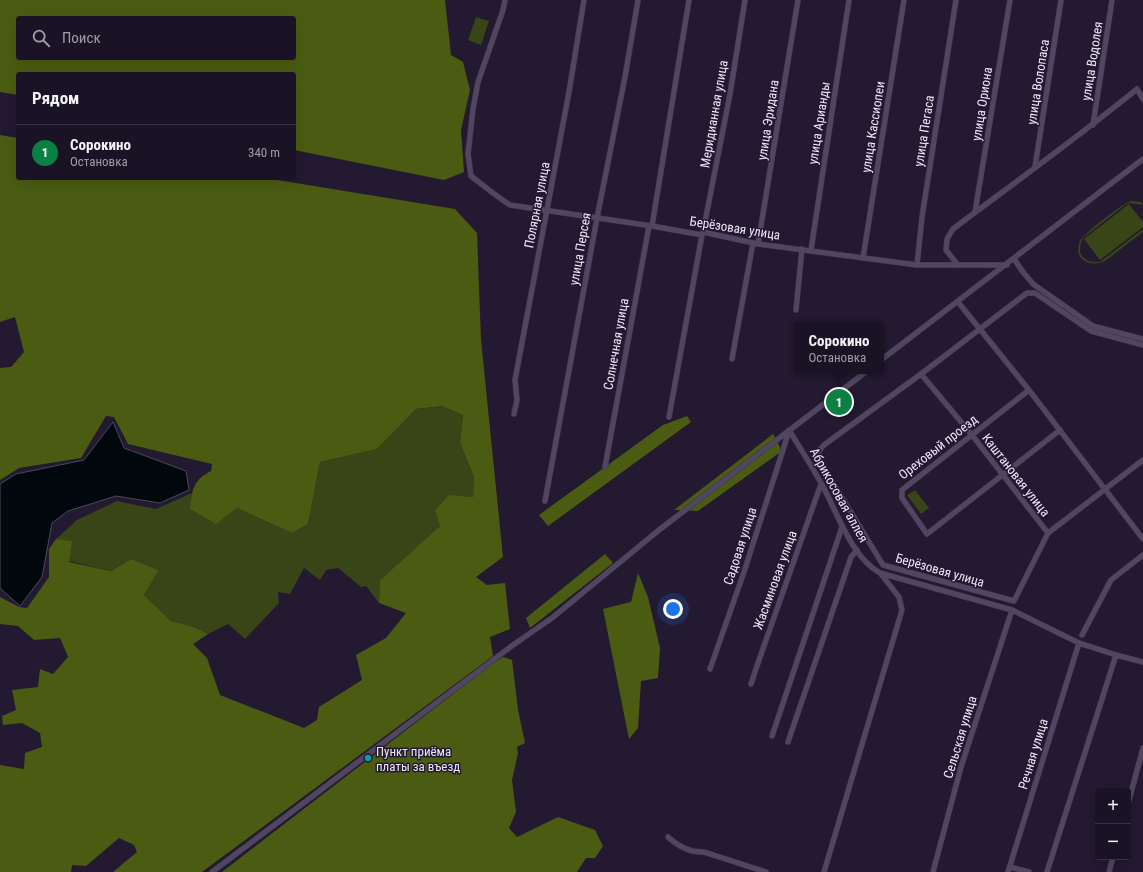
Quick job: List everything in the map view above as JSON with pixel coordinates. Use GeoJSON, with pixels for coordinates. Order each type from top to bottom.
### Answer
{"type":"FeatureCollection","features":[{"type":"Feature","properties":{"kind":"street","name":"Берёзовая улица"},"geometry":{"type":"LineString","coordinates":[[505,0],[503,10],[478,82],[473,109],[468,154],[471,176],[487,187],[495,196],[510,205],[756,243],[917,265],[1007,265]]}},
{"type":"Feature","properties":{"kind":"street","name":"Полярная улица"},"geometry":{"type":"LineString","coordinates":[[514,414],[517,400],[515,380],[584,0]]}},
{"type":"Feature","properties":{"kind":"street","name":"улица Персея"},"geometry":{"type":"LineString","coordinates":[[545,501],[597,218],[625,77],[638,0]]}},
{"type":"Feature","properties":{"kind":"street","name":"Солнечная улица"},"geometry":{"type":"LineString","coordinates":[[605,467],[651,226],[689,0]]}},
{"type":"Feature","properties":{"kind":"street","name":"Меридианная улица"},"geometry":{"type":"LineString","coordinates":[[669,417],[702,234],[730,94],[745,0]]}},
{"type":"Feature","properties":{"kind":"street","name":"улица Эридана"},"geometry":{"type":"LineString","coordinates":[[732,358],[756,243],[798,0]]}},
{"type":"Feature","properties":{"kind":"street","name":"улица Арианды"},"geometry":{"type":"LineString","coordinates":[[811,250],[849,0]]}},
{"type":"Feature","properties":{"kind":"street","name":"улица Кассиопеи"},"geometry":{"type":"LineString","coordinates":[[863,258],[904,0]]}},
{"type":"Feature","properties":{"kind":"street","name":"улица Пегаса"},"geometry":{"type":"LineString","coordinates":[[917,265],[922,217],[956,0]]}},
{"type":"Feature","properties":{"kind":"street","name":"улица Ориона"},"geometry":{"type":"LineString","coordinates":[[975,212],[1010,0]]}},
{"type":"Feature","properties":{"kind":"street","name":"улица Волопаса"},"geometry":{"type":"LineString","coordinates":[[1035,167],[1062,0]]}},
{"type":"Feature","properties":{"kind":"street","name":"улица Водолея"},"geometry":{"type":"LineString","coordinates":[[1093,125],[1112,0]]}},
{"type":"Feature","properties":{"kind":"street"},"geometry":{"type":"LineString","coordinates":[[958,265],[946,250],[946,239],[953,229],[1093,125],[1137,89],[1143,99]]}},
{"type":"Feature","properties":{"kind":"street"},"geometry":{"type":"LineString","coordinates":[[884,358],[1007,265],[1143,159]]}},
{"type":"Feature","properties":{"kind":"street"},"geometry":{"type":"LineString","coordinates":[[796,310],[802,249]]}},
{"type":"Feature","properties":{"kind":"street"},"geometry":{"type":"LineString","coordinates":[[1014,259],[1033,284],[1093,326],[1143,339]]}},
{"type":"Feature","properties":{"kind":"street","name":"Берёзовая улица"},"geometry":{"type":"LineString","coordinates":[[1048,533],[1014,602],[883,565],[819,460],[819,450],[1027,293],[1035,293],[1091,331],[1143,345]]}},
{"type":"Feature","properties":{"kind":"street"},"geometry":{"type":"LineString","coordinates":[[958,302],[1029,390],[1143,539]]}},
{"type":"Feature","properties":{"kind":"street"},"geometry":{"type":"LineString","coordinates":[[212,872],[513,644],[552,618],[660,530],[863,374]]}},
{"type":"Feature","properties":{"kind":"street","name":"Каштановая улица"},"geometry":{"type":"LineString","coordinates":[[921,374],[972,435],[1048,533]]}},
{"type":"Feature","properties":{"kind":"street","name":"Ореховый проезд"},"geometry":{"type":"LineString","coordinates":[[1002,475],[927,534],[902,498],[902,490],[1029,390]]}},
{"type":"Feature","properties":{"kind":"street","name":"Абрикосовая аллея"},"geometry":{"type":"LineString","coordinates":[[789,430],[821,484],[842,527],[871,568],[880,573],[1012,610],[1079,643],[1143,662]]}},
{"type":"Feature","properties":{"kind":"street","name":"Садовая улица"},"geometry":{"type":"LineString","coordinates":[[710,668],[744,572],[789,430]]}},
{"type":"Feature","properties":{"kind":"street"},"geometry":{"type":"LineString","coordinates":[[1002,475],[1060,430]]}},
{"type":"Feature","properties":{"kind":"street"},"geometry":{"type":"LineString","coordinates":[[1048,533],[1106,490],[1143,460]]}},
{"type":"Feature","properties":{"kind":"street","name":"Жасминовая улица"},"geometry":{"type":"LineString","coordinates":[[752,684],[759,660],[821,484]]}},
{"type":"Feature","properties":{"kind":"street"},"geometry":{"type":"LineString","coordinates":[[772,736],[842,527]]}},
{"type":"Feature","properties":{"kind":"street"},"geometry":{"type":"LineString","coordinates":[[788,742],[850,557],[857,550]]}},
{"type":"Feature","properties":{"kind":"street"},"geometry":{"type":"LineString","coordinates":[[1082,635],[1111,580],[1143,555]]}},
{"type":"Feature","properties":{"kind":"street"},"geometry":{"type":"LineString","coordinates":[[824,872],[902,610],[899,597],[880,573]]}},
{"type":"Feature","properties":{"kind":"street","name":"Сельская улица"},"geometry":{"type":"LineString","coordinates":[[933,872],[961,767],[1012,610]]}},
{"type":"Feature","properties":{"kind":"street","name":"Речная улица"},"geometry":{"type":"LineString","coordinates":[[1009,869],[1079,643]]}},
{"type":"Feature","properties":{"kind":"street"},"geometry":{"type":"LineString","coordinates":[[1047,872],[1116,655]]}},
{"type":"Feature","properties":{"kind":"street"},"geometry":{"type":"LineString","coordinates":[[1131,793],[1143,748]]}},
{"type":"Feature","properties":{"kind":"street"},"geometry":{"type":"LineString","coordinates":[[668,837],[681,847],[704,852],[766,872]]}},
{"type":"Feature","properties":{"kind":"street"},"geometry":{"type":"LineString","coordinates":[[1109,872],[1112,860]]}},
{"type":"Feature","properties":{"kind":"street"},"geometry":{"type":"LineString","coordinates":[[1009,869],[1029,872]]}},
{"type":"Feature","properties":{"kind":"green space"},"geometry":{"type":"Polygon","coordinates":[[[0,0],[445,0],[451,55],[463,62],[470,90],[461,130],[464,172],[444,180],[296,150],[296,72],[16,72],[16,95],[0,92],[0,0]]]}},
{"type":"Feature","properties":{"kind":"green space"},"geometry":{"type":"Polygon","coordinates":[[[476,17],[489,21],[481,45],[468,40],[476,17]]]}},
{"type":"Feature","properties":{"kind":"green space"},"geometry":{"type":"Polygon","coordinates":[[[0,135],[16,138],[16,180],[277,180],[455,209],[477,233],[481,340],[503,557],[476,577],[487,585],[505,583],[510,629],[490,637],[493,656],[202,872],[113,872],[137,852],[134,845],[119,838],[86,866],[72,865],[71,872],[0,872],[0,765],[24,769],[25,753],[42,747],[40,733],[22,723],[3,725],[2,716],[16,710],[12,690],[38,687],[40,669],[53,674],[68,657],[60,638],[34,640],[18,626],[0,624],[0,597],[19,607],[27,608],[49,577],[49,549],[56,539],[72,541],[69,562],[111,571],[131,559],[159,570],[144,595],[171,621],[194,627],[208,634],[193,644],[207,658],[220,695],[304,728],[317,720],[319,707],[362,680],[356,655],[386,638],[406,613],[379,603],[380,580],[440,526],[435,510],[449,495],[473,497],[474,477],[460,443],[463,415],[442,406],[416,409],[377,449],[320,462],[308,524],[292,533],[237,508],[216,524],[190,509],[194,486],[200,478],[211,471],[212,464],[128,444],[114,417],[106,416],[81,458],[19,468],[0,480],[0,368],[11,367],[24,352],[15,317],[0,322],[0,135]]]}},
{"type":"Feature","properties":{"kind":"green space"},"geometry":{"type":"Polygon","coordinates":[[[1131,201],[1141,202],[1143,205],[1129,203],[1125,205],[1083,238],[1080,253],[1089,261],[1100,262],[1143,229],[1143,232],[1105,261],[1099,263],[1094,263],[1088,262],[1080,257],[1078,247],[1083,237],[1112,213],[1131,201]]]}},
{"type":"Feature","properties":{"kind":"green space"},"geometry":{"type":"Polygon","coordinates":[[[1129,204],[1143,222],[1143,227],[1100,260],[1084,239],[1129,204]]]}},
{"type":"Feature","properties":{"kind":"green space"},"geometry":{"type":"Polygon","coordinates":[[[442,406],[463,415],[460,443],[474,477],[473,497],[449,496],[440,526],[380,580],[379,603],[366,586],[361,587],[338,568],[326,570],[320,580],[304,568],[290,594],[278,592],[279,603],[245,639],[228,624],[208,634],[194,627],[171,621],[144,595],[159,570],[131,559],[111,571],[69,561],[56,539],[77,520],[117,501],[156,509],[192,493],[190,509],[237,508],[292,533],[308,524],[320,462],[377,449],[416,409],[442,406]]]}},
{"type":"Feature","properties":{"kind":"green space"},"geometry":{"type":"Polygon","coordinates":[[[687,416],[691,422],[548,526],[539,515],[663,425],[687,416]]]}},
{"type":"Feature","properties":{"kind":"green space"},"geometry":{"type":"Polygon","coordinates":[[[773,434],[782,451],[698,511],[674,510],[773,434]]]}},
{"type":"Feature","properties":{"kind":"green space"},"geometry":{"type":"Polygon","coordinates":[[[915,490],[929,508],[921,514],[907,495],[915,490]]]}},
{"type":"Feature","properties":{"kind":"green space"},"geometry":{"type":"Polygon","coordinates":[[[605,554],[613,563],[530,628],[526,618],[605,554]]]}},
{"type":"Feature","properties":{"kind":"green space"},"geometry":{"type":"Polygon","coordinates":[[[638,573],[648,597],[660,648],[658,678],[641,681],[638,728],[629,739],[603,609],[631,602],[638,573]]]}},
{"type":"Feature","properties":{"kind":"green space"},"geometry":{"type":"Polygon","coordinates":[[[503,657],[512,660],[518,710],[525,743],[517,747],[518,753],[512,780],[516,812],[509,828],[517,837],[558,817],[595,830],[603,846],[595,858],[586,858],[577,872],[222,872],[492,664],[503,657]]]}},
{"type":"Feature","properties":{"kind":"shaded area"},"geometry":{"type":"Polygon","coordinates":[[[113,422],[124,448],[186,471],[189,490],[160,503],[116,496],[68,511],[52,523],[42,577],[20,606],[0,588],[0,484],[16,474],[84,460],[113,422]]]}},
{"type":"Feature","properties":{"kind":"place","name":"Сорокино"},"geometry":{"type":"Point","coordinates":[839,402]}},
{"type":"Feature","properties":{"kind":"place","name":"Пункт приёма платы за въезд"},"geometry":{"type":"Point","coordinates":[368,758]}}]}
